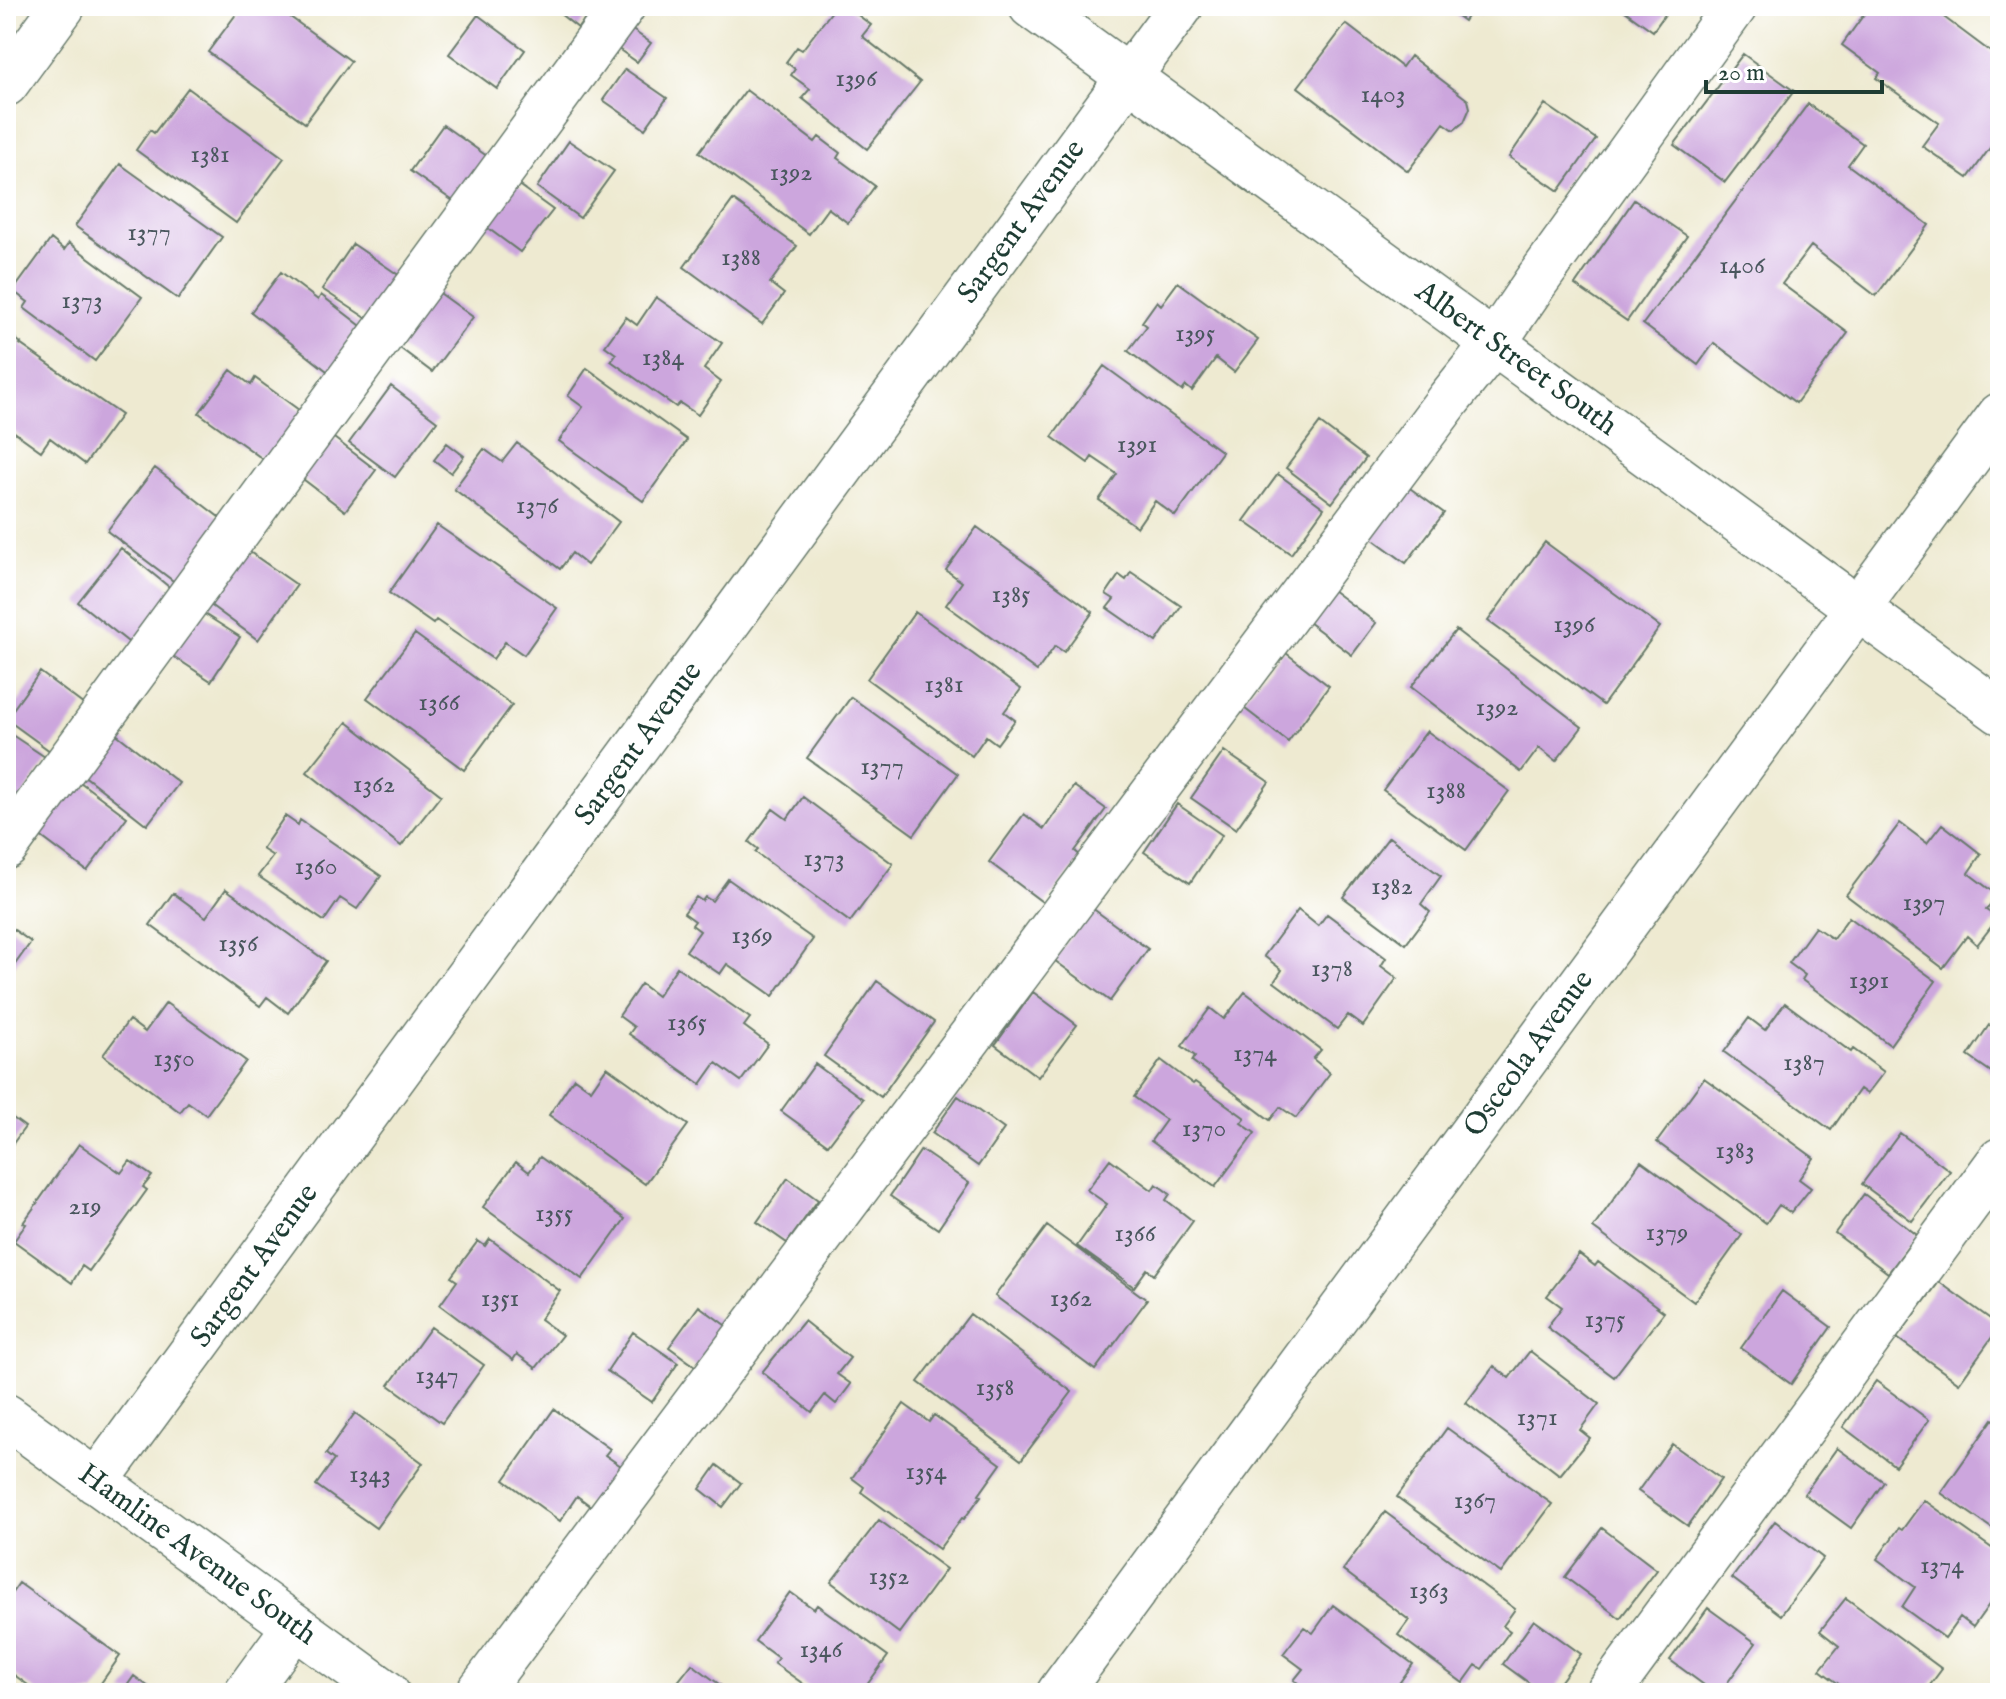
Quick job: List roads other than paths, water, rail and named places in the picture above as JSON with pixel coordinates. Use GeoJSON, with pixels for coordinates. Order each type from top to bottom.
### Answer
{"type":"FeatureCollection","features":[{"type":"Feature","properties":{"kind":"street"},"geometry":{"type":"LineString","coordinates":[[6,84],[63,6]]}},
{"type":"Feature","properties":{"kind":"street"},"geometry":{"type":"LineString","coordinates":[[6,847],[623,6]]}},
{"type":"Feature","properties":{"kind":"street","name":"Albert Street South"},"geometry":{"type":"LineString","coordinates":[[1031,6],[2000,712]]}},
{"type":"Feature","properties":{"kind":"street","name":"Sargent Avenue"},"geometry":{"type":"LineString","coordinates":[[96,1482],[1181,6]]}},
{"type":"Feature","properties":{"kind":"street"},"geometry":{"type":"LineString","coordinates":[[478,1693],[1494,343],[1735,6]]}},
{"type":"Feature","properties":{"kind":"street","name":"Osceola Avenue"},"geometry":{"type":"LineString","coordinates":[[1059,1693],[2000,415]]}},
{"type":"Feature","properties":{"kind":"street"},"geometry":{"type":"LineString","coordinates":[[1608,1693],[2000,1160]]}},
{"type":"Feature","properties":{"kind":"street","name":"Hamline Avenue South"},"geometry":{"type":"LineString","coordinates":[[6,1416],[387,1693]]}},
{"type":"Feature","properties":{"kind":"street"},"geometry":{"type":"LineString","coordinates":[[246,1693],[295,1626]]}}]}
